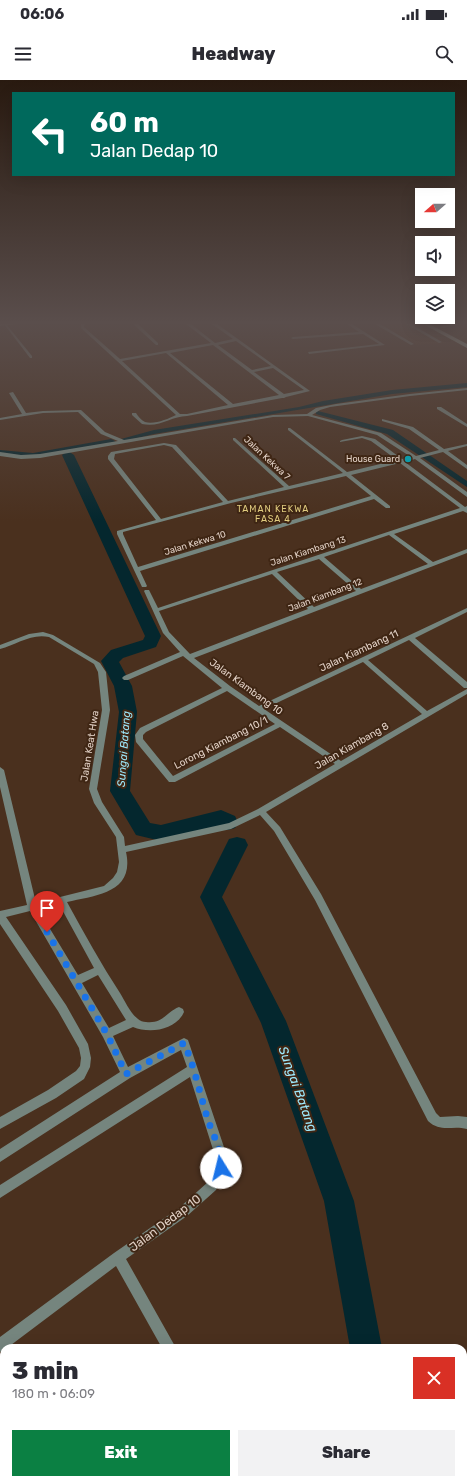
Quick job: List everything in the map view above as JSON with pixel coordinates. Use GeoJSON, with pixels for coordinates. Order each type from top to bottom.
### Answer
{"type":"FeatureCollection","features":[{"type":"Feature","properties":{"kind":"street"},"geometry":{"type":"LineString","coordinates":[[152,390],[179,415]]}},
{"type":"Feature","properties":{"kind":"street"},"geometry":{"type":"LineString","coordinates":[[212,390],[232,406]]}},
{"type":"Feature","properties":{"kind":"street"},"geometry":{"type":"LineString","coordinates":[[274,390],[284,397]]}},
{"type":"Feature","properties":{"kind":"street"},"geometry":{"type":"LineString","coordinates":[[134,414],[142,422],[158,422],[179,415],[187,415],[284,397],[308,391],[306,390]]}},
{"type":"Feature","properties":{"kind":"street"},"geometry":{"type":"LineString","coordinates":[[308,415],[322,408],[344,404],[462,390]]}},
{"type":"Feature","properties":{"kind":"street"},"geometry":{"type":"LineString","coordinates":[[11,393],[25,415]]}},
{"type":"Feature","properties":{"kind":"street"},"geometry":{"type":"LineString","coordinates":[[439,408],[467,426]]}},
{"type":"Feature","properties":{"kind":"street"},"geometry":{"type":"LineString","coordinates":[[0,419],[25,415],[79,411],[103,433],[122,442]]}},
{"type":"Feature","properties":{"kind":"street"},"geometry":{"type":"LineString","coordinates":[[0,454],[31,457],[273,416],[308,415],[379,434],[418,456],[467,495]]}},
{"type":"Feature","properties":{"kind":"street"},"geometry":{"type":"LineString","coordinates":[[384,420],[411,428],[467,467]]}},
{"type":"Feature","properties":{"kind":"street"},"geometry":{"type":"LineString","coordinates":[[290,429],[345,475],[388,507]]}},
{"type":"Feature","properties":{"kind":"street"},"geometry":{"type":"LineString","coordinates":[[342,441],[358,437],[367,438],[400,460],[466,509]]}},
{"type":"Feature","properties":{"kind":"street","name":"Jalan Kekwa 7"},"geometry":{"type":"LineString","coordinates":[[235,439],[288,488]]}},
{"type":"Feature","properties":{"kind":"street"},"geometry":{"type":"LineString","coordinates":[[227,503],[174,446],[164,444],[113,453],[111,456],[111,459],[159,520],[345,475],[400,460],[467,445]]}},
{"type":"Feature","properties":{"kind":"street","name":"Jalan Kekwa 10"},"geometry":{"type":"LineString","coordinates":[[136,570],[374,497]]}},
{"type":"Feature","properties":{"kind":"street","name":"Jalan Kiambang 13"},"geometry":{"type":"LineString","coordinates":[[157,610],[466,509]]}},
{"type":"Feature","properties":{"kind":"street","name":"Jalan Kiambang 10"},"geometry":{"type":"LineString","coordinates":[[159,520],[120,531],[120,534],[136,570],[157,610],[166,633],[186,655],[227,688],[340,764]]}},
{"type":"Feature","properties":{"kind":"street"},"geometry":{"type":"LineString","coordinates":[[391,534],[432,564]]}},
{"type":"Feature","properties":{"kind":"street","name":"Jalan Kiambang 12"},"geometry":{"type":"LineString","coordinates":[[126,678],[467,551]]}},
{"type":"Feature","properties":{"kind":"street"},"geometry":{"type":"LineString","coordinates":[[321,557],[360,591]]}},
{"type":"Feature","properties":{"kind":"street"},"geometry":{"type":"LineString","coordinates":[[272,572],[312,609]]}},
{"type":"Feature","properties":{"kind":"street","name":"Jalan Kiambang 11"},"geometry":{"type":"LineString","coordinates":[[259,709],[411,638],[467,610]]}},
{"type":"Feature","properties":{"kind":"street","name":"Jalan Keat Hwa"},"geometry":{"type":"LineString","coordinates":[[0,647],[31,635],[43,634],[52,636],[97,663],[102,672],[106,710],[93,789],[98,803],[120,837],[124,863],[122,873],[117,882],[107,889],[0,916]]}},
{"type":"Feature","properties":{"kind":"street"},"geometry":{"type":"LineString","coordinates":[[411,638],[467,686]]}},
{"type":"Feature","properties":{"kind":"street"},"geometry":{"type":"LineString","coordinates":[[364,660],[427,715]]}},
{"type":"Feature","properties":{"kind":"street","name":"Lorong Kiambang 10/1"},"geometry":{"type":"LineString","coordinates":[[227,688],[142,730],[139,735],[139,740],[172,780],[280,724]]}},
{"type":"Feature","properties":{"kind":"street","name":"Jalan Kiambang 8"},"geometry":{"type":"LineString","coordinates":[[121,850],[231,826],[261,811],[467,691]]}},
{"type":"Feature","properties":{"kind":"street"},"geometry":{"type":"LineString","coordinates":[[0,770],[32,907],[107,1034],[126,1074],[0,1155]]}},
{"type":"Feature","properties":{"kind":"street"},"geometry":{"type":"LineString","coordinates":[[261,811],[271,820],[318,897],[432,1117],[436,1122],[443,1123],[462,1121],[467,1123]]}},
{"type":"Feature","properties":{"kind":"street"},"geometry":{"type":"LineString","coordinates":[[61,900],[100,970],[134,1022],[150,1027],[160,1025],[171,1021],[179,1012]]}},
{"type":"Feature","properties":{"kind":"street"},"geometry":{"type":"LineString","coordinates":[[0,916],[62,1008],[84,1047],[86,1058],[85,1067],[80,1075],[52,1094],[0,1123]]}},
{"type":"Feature","properties":{"kind":"street"},"geometry":{"type":"LineString","coordinates":[[76,981],[100,970]]}},
{"type":"Feature","properties":{"kind":"street"},"geometry":{"type":"LineString","coordinates":[[107,1034],[134,1022]]}},
{"type":"Feature","properties":{"kind":"street","name":"Jalan Dedap 10"},"geometry":{"type":"LineString","coordinates":[[6,1344],[118,1257],[182,1212],[212,1186],[219,1172],[222,1159],[208,1121],[184,1043],[126,1074]]}},
{"type":"Feature","properties":{"kind":"street"},"geometry":{"type":"LineString","coordinates":[[0,1192],[193,1070]]}},
{"type":"Feature","properties":{"kind":"street"},"geometry":{"type":"LineString","coordinates":[[118,1257],[167,1344]]}},
{"type":"Feature","properties":{"kind":"waterway"},"geometry":{"type":"LineString","coordinates":[[125,439],[154,432],[299,409],[323,403],[392,392],[419,390]]}},
{"type":"Feature","properties":{"kind":"waterway"},"geometry":{"type":"LineString","coordinates":[[318,413],[390,432],[467,485]]}},
{"type":"Feature","properties":{"kind":"waterway"},"geometry":{"type":"LineString","coordinates":[[0,452],[33,455],[111,441]]}},
{"type":"Feature","properties":{"kind":"waterway","name":"Sungai Batang"},"geometry":{"type":"LineString","coordinates":[[68,455],[153,636],[150,643],[117,654],[110,661],[123,686],[128,712],[120,791],[143,829],[161,833],[221,818],[228,822]]}},
{"type":"Feature","properties":{"kind":"waterway","name":"Sungai Batang"},"geometry":{"type":"LineString","coordinates":[[237,845],[211,897],[273,1021],[339,1201],[365,1344]]}},
{"type":"Feature","properties":{"kind":"place","name":"House Guard"},"geometry":{"type":"Point","coordinates":[408,459]}},
{"type":"Feature","properties":{"kind":"district","name":"TAMAN KEKWA FASA 4"},"geometry":{"type":"Point","coordinates":[273,514]}},
{"type":"Feature","properties":{"kind":"route"},"geometry":{"type":"LineString","coordinates":[[47,932],[107,1034],[126,1074],[184,1043],[189,1055],[208,1121],[222,1159],[221,1168]]}}]}
